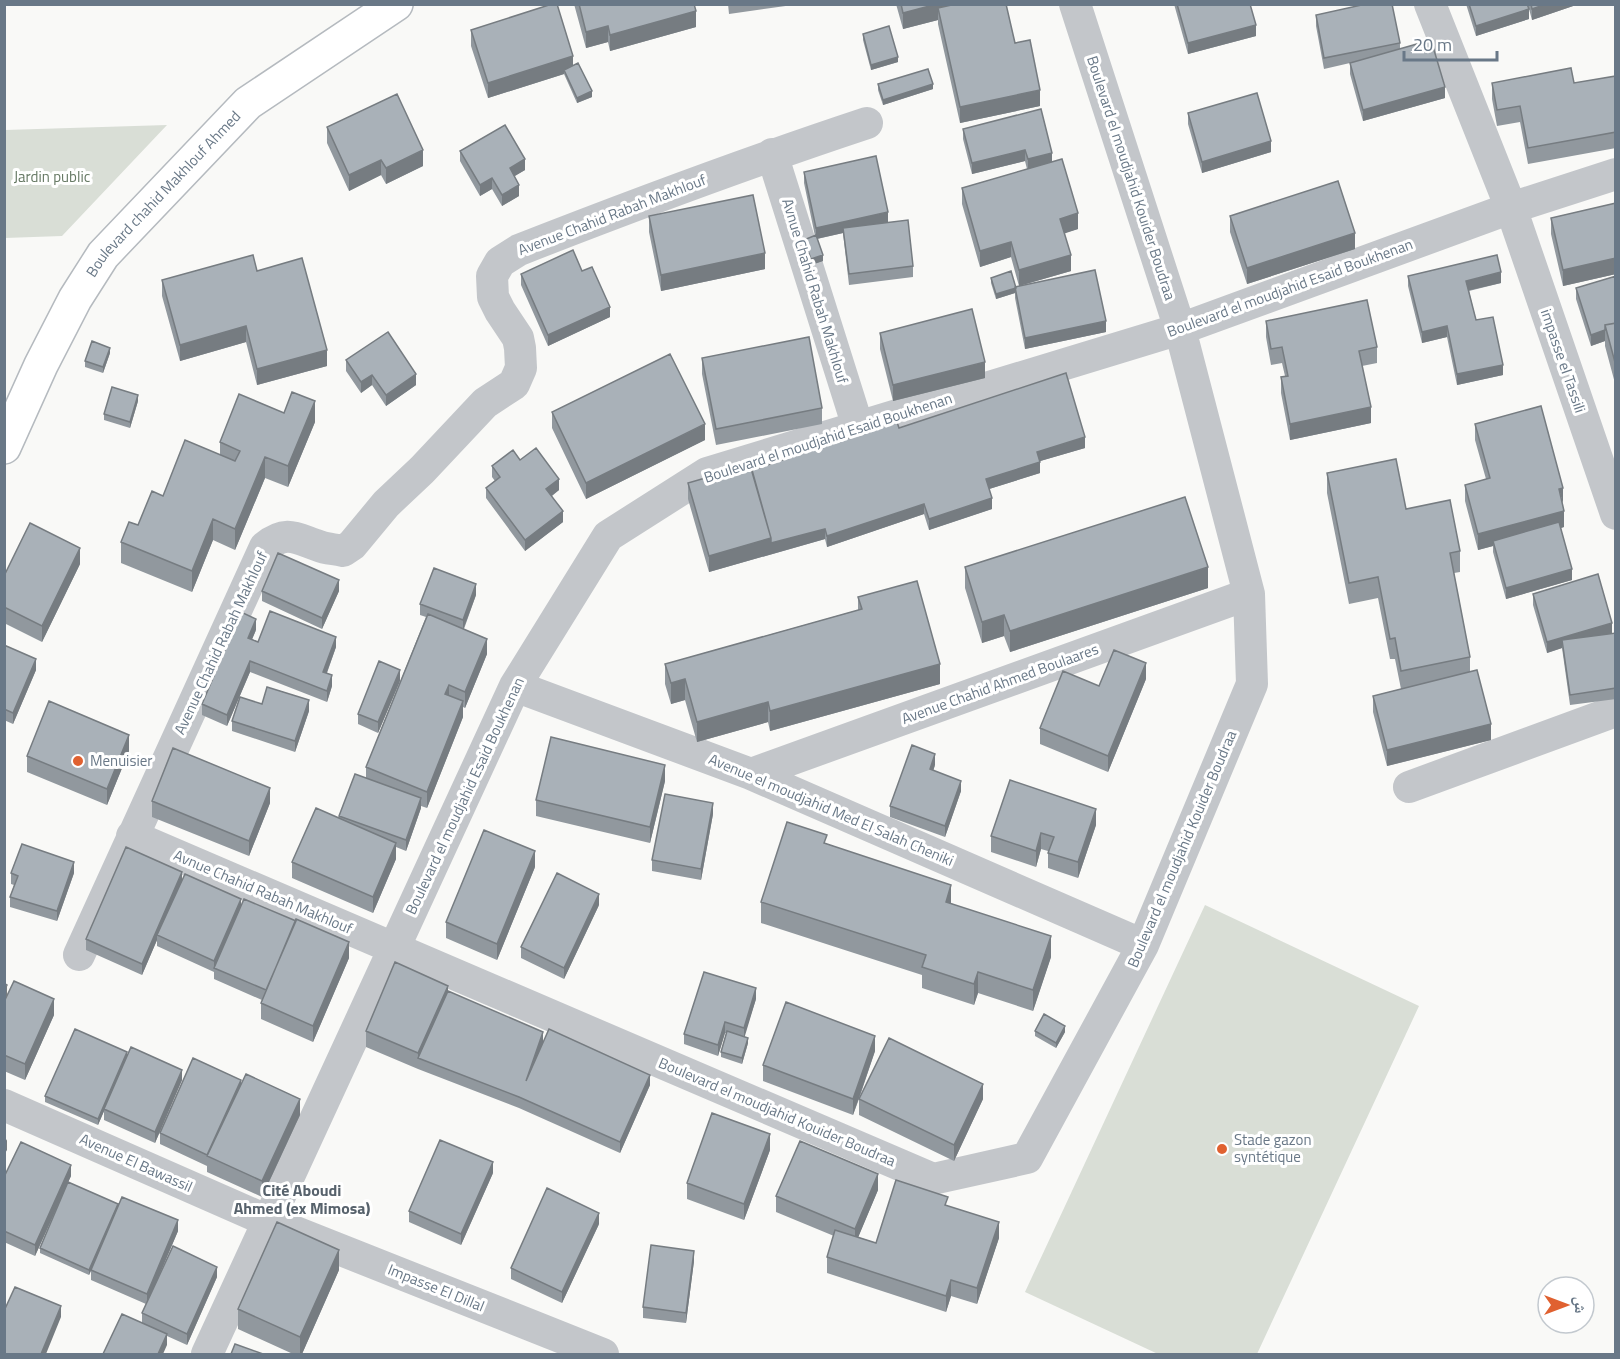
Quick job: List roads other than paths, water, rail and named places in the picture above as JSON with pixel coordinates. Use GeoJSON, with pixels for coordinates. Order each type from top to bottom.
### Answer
{"type":"FeatureCollection","features":[{"type":"Feature","properties":{"kind":"main road","name":"Boulevard chahid Makhlouf Ahmed"},"geometry":{"type":"LineString","coordinates":[[4,447],[75,299],[103,255],[248,103],[396,4]]}},
{"type":"Feature","properties":{"kind":"street","name":"Boulevard el moudjahid Kouider Boudraa"},"geometry":{"type":"LineString","coordinates":[[394,948],[933,1179],[1026,1158],[1143,945],[1252,684],[1249,594],[1180,329],[1075,4]]}},
{"type":"Feature","properties":{"kind":"street","name":"impasse el Tassili"},"geometry":{"type":"LineString","coordinates":[[1430,4],[1511,208],[1616,514]]}},
{"type":"Feature","properties":{"kind":"street","name":"Avenue Chahid Rabah Makhlouf"},"geometry":{"type":"LineString","coordinates":[[79,955],[261,552],[265,547],[285,536],[296,536],[321,547],[343,550],[352,545],[386,504],[422,470],[485,403],[514,384],[521,368],[518,338],[493,297],[492,276],[500,262],[519,250],[772,154],[867,123]]}},
{"type":"Feature","properties":{"kind":"street","name":"Avnue Chahid Rabah Makhlouf"},"geometry":{"type":"LineString","coordinates":[[772,154],[858,427]]}},
{"type":"Feature","properties":{"kind":"street","name":"Boulevard el moudjahid Esaid Boukhenan"},"geometry":{"type":"LineString","coordinates":[[207,1354],[515,686],[608,536],[707,473],[1180,329],[1511,208],[1616,174]]}},
{"type":"Feature","properties":{"kind":"street","name":"Avenue Chahid Ahmed Boulaares"},"geometry":{"type":"LineString","coordinates":[[751,774],[1249,594]]}},
{"type":"Feature","properties":{"kind":"street","name":"Avenue el moudjahid Med El Salah Cheniki"},"geometry":{"type":"LineString","coordinates":[[515,686],[751,774],[1143,945]]}},
{"type":"Feature","properties":{"kind":"street"},"geometry":{"type":"LineString","coordinates":[[1409,787],[1616,711]]}},
{"type":"Feature","properties":{"kind":"street","name":"Avnue Chahid Rabah Makhlouf"},"geometry":{"type":"LineString","coordinates":[[132,836],[394,948]]}},
{"type":"Feature","properties":{"kind":"street","name":"Avenue El Bawassil"},"geometry":{"type":"LineString","coordinates":[[4,1105],[268,1221]]}},
{"type":"Feature","properties":{"kind":"street","name":"Impasse El Dillal"},"geometry":{"type":"LineString","coordinates":[[268,1221],[603,1354]]}},
{"type":"Feature","properties":{"kind":"place","name":"Menuisier"},"geometry":{"type":"Point","coordinates":[78,761]}},
{"type":"Feature","properties":{"kind":"place","name":"Stade gazon syntétique"},"geometry":{"type":"Point","coordinates":[1222,1149]}},
{"type":"Feature","properties":{"kind":"district","name":"Cité Aboudi Ahmed (ex Mimosa)"},"geometry":{"type":"Point","coordinates":[302,1199]}},
{"type":"Feature","properties":{"kind":"park label","name":"Jardin public"},"geometry":{"type":"Point","coordinates":[52,177]}}]}
